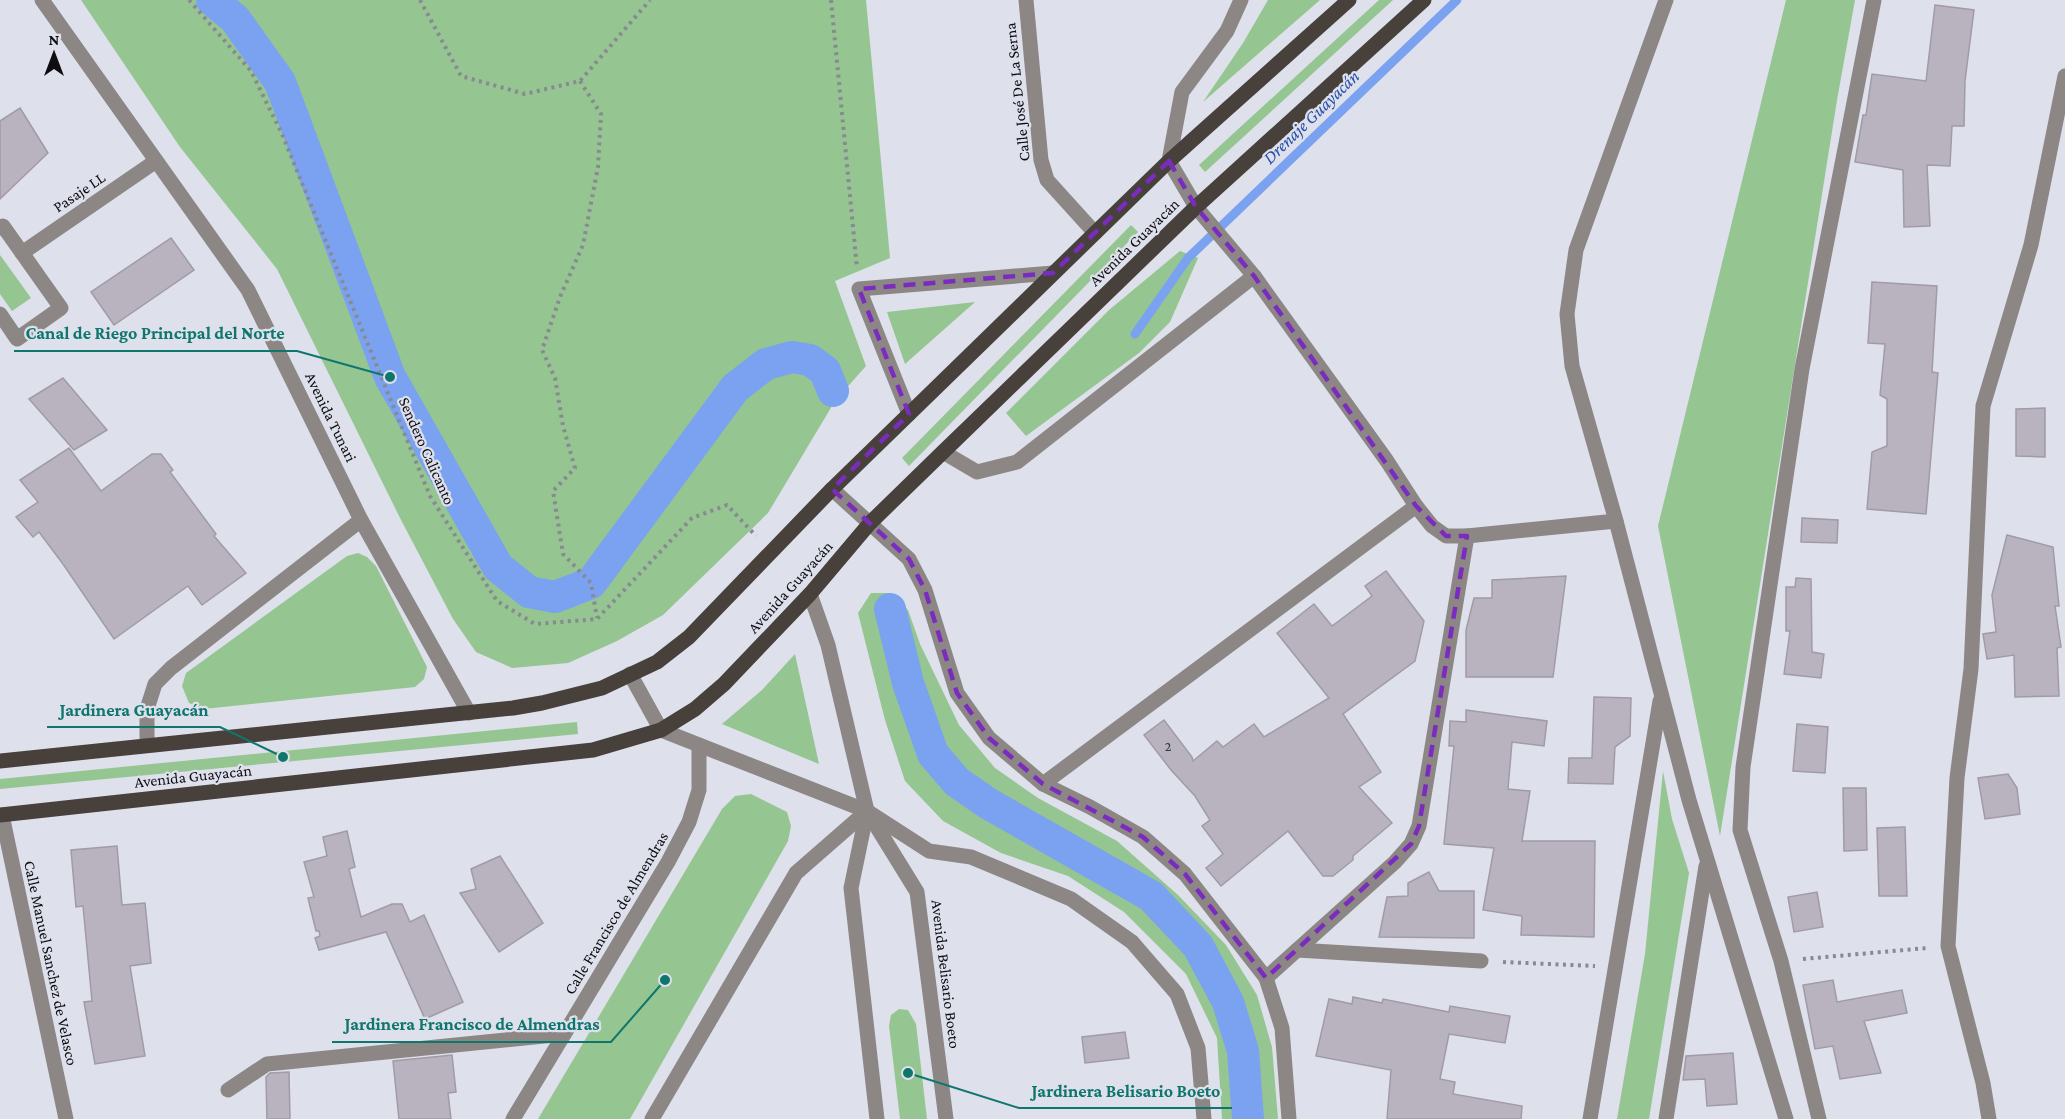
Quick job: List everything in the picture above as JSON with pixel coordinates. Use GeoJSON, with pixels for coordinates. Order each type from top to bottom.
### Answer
{"type":"FeatureCollection","features":[{"type":"Feature","properties":{"kind":"main road","name":"Avenida Guayacán"},"geometry":{"type":"LineString","coordinates":[[0,760],[469,713],[542,703],[602,688],[657,662],[689,637],[832,489],[1169,161],[1349,0]]}},
{"type":"Feature","properties":{"kind":"main road","name":"Avenida Guayacán"},"geometry":{"type":"LineString","coordinates":[[1,815],[593,750],[661,730],[695,709],[724,684],[810,594],[870,523],[1196,207],[1424,0]]}},
{"type":"Feature","properties":{"kind":"street","name":"Avenida Tunari"},"geometry":{"type":"LineString","coordinates":[[42,0],[248,290],[361,520],[469,713]]}},
{"type":"Feature","properties":{"kind":"street","name":"Calle José De La Serna"},"geometry":{"type":"LineString","coordinates":[[1026,0],[1041,160],[1047,180],[1095,233]]}},
{"type":"Feature","properties":{"kind":"street"},"geometry":{"type":"LineString","coordinates":[[1241,0],[1227,31],[1182,92],[1169,161],[1196,207],[1254,276],[1432,526],[1446,536],[1467,536],[1616,521]]}},
{"type":"Feature","properties":{"kind":"street"},"geometry":{"type":"LineString","coordinates":[[1666,0],[1576,250],[1567,314],[1572,366],[1707,860],[1786,1119]]}},
{"type":"Feature","properties":{"kind":"street"},"geometry":{"type":"LineString","coordinates":[[1819,1119],[1781,961],[1740,830],[1743,767],[1802,369],[1874,0]]}},
{"type":"Feature","properties":{"kind":"street"},"geometry":{"type":"LineString","coordinates":[[1989,1119],[1983,1083],[1948,946],[1957,778],[1971,669],[1983,406],[2031,245],[2065,76]]}},
{"type":"Feature","properties":{"kind":"street","name":"Pasaje LL"},"geometry":{"type":"LineString","coordinates":[[22,253],[156,161]]}},
{"type":"Feature","properties":{"kind":"street"},"geometry":{"type":"LineString","coordinates":[[0,228],[3,226],[61,308],[17,339],[0,314]]}},
{"type":"Feature","properties":{"kind":"street"},"geometry":{"type":"LineString","coordinates":[[909,414],[859,289],[1053,273]]}},
{"type":"Feature","properties":{"kind":"street"},"geometry":{"type":"LineString","coordinates":[[943,452],[977,472],[1017,462],[1254,276]]}},
{"type":"Feature","properties":{"kind":"street"},"geometry":{"type":"LineString","coordinates":[[832,489],[909,559],[925,590],[957,693],[989,738],[1043,784],[1143,837],[1185,874],[1266,978],[1282,1028],[1289,1119]]}},
{"type":"Feature","properties":{"kind":"street"},"geometry":{"type":"LineString","coordinates":[[1043,784],[1416,506]]}},
{"type":"Feature","properties":{"kind":"street"},"geometry":{"type":"LineString","coordinates":[[147,745],[147,709],[155,684],[171,668],[361,520]]}},
{"type":"Feature","properties":{"kind":"street"},"geometry":{"type":"LineString","coordinates":[[1266,978],[1395,862],[1411,844],[1419,826],[1467,536]]}},
{"type":"Feature","properties":{"kind":"street","name":"Avenida Belisario Boeto"},"geometry":{"type":"LineString","coordinates":[[810,594],[828,645],[867,811],[917,892],[946,1119]]}},
{"type":"Feature","properties":{"kind":"street"},"geometry":{"type":"LineString","coordinates":[[630,674],[661,730],[867,811],[929,851],[971,857],[1071,899],[1132,942],[1177,994],[1198,1048],[1204,1119]]}},
{"type":"Feature","properties":{"kind":"street"},"geometry":{"type":"LineString","coordinates":[[1590,1119],[1661,695]]}},
{"type":"Feature","properties":{"kind":"street","name":"Calle Francisco de Almendras"},"geometry":{"type":"LineString","coordinates":[[513,1119],[668,862],[689,822],[699,790],[699,745]]}},
{"type":"Feature","properties":{"kind":"street"},"geometry":{"type":"LineString","coordinates":[[652,1119],[796,873],[867,811]]}},
{"type":"Feature","properties":{"kind":"street","name":"Avenida Belisario Boeto"},"geometry":{"type":"LineString","coordinates":[[867,811],[851,888],[877,1119]]}},
{"type":"Feature","properties":{"kind":"street","name":"Calle Manuel Sanchez de Velasco"},"geometry":{"type":"LineString","coordinates":[[1,815],[66,1119]]}},
{"type":"Feature","properties":{"kind":"street"},"geometry":{"type":"LineString","coordinates":[[1666,1119],[1707,860]]}},
{"type":"Feature","properties":{"kind":"street"},"geometry":{"type":"LineString","coordinates":[[1297,950],[1481,961]]}},
{"type":"Feature","properties":{"kind":"street"},"geometry":{"type":"LineString","coordinates":[[228,1090],[267,1064],[564,1034]]}},
{"type":"Feature","properties":{"kind":"path","name":"Sendero Calicanto"},"geometry":{"type":"LineString","coordinates":[[189,0],[251,71],[282,134],[430,496],[497,601],[535,624],[597,619]]}},
{"type":"Feature","properties":{"kind":"path"},"geometry":{"type":"LineString","coordinates":[[420,0],[461,76],[525,94],[580,81],[650,0]]}},
{"type":"Feature","properties":{"kind":"path"},"geometry":{"type":"LineString","coordinates":[[831,0],[859,289]]}},
{"type":"Feature","properties":{"kind":"path"},"geometry":{"type":"LineString","coordinates":[[580,81],[601,114],[598,167],[583,245],[560,297],[542,350],[555,378],[563,426],[575,468],[553,491],[563,554],[591,583],[597,619]]}},
{"type":"Feature","properties":{"kind":"path"},"geometry":{"type":"LineString","coordinates":[[597,619],[692,518],[727,505],[771,552]]}},
{"type":"Feature","properties":{"kind":"path"},"geometry":{"type":"LineString","coordinates":[[1781,961],[1948,946]]}},
{"type":"Feature","properties":{"kind":"path"},"geometry":{"type":"LineString","coordinates":[[1481,961],[1616,967]]}},
{"type":"Feature","properties":{"kind":"highlighted area"},"geometry":{"type":"Polygon","coordinates":[[[1169,161],[1196,207],[1254,276],[1416,506],[1446,536],[1467,536],[1419,826],[1411,844],[1266,978],[1185,874],[1143,837],[1043,784],[989,738],[957,693],[925,590],[909,559],[832,489],[909,414],[859,289],[1053,273],[1169,161]]]}},
{"type":"Feature","properties":{"kind":"green space"},"geometry":{"type":"Polygon","coordinates":[[[81,0],[866,0],[890,258],[835,281],[866,366],[835,401],[768,513],[663,615],[617,641],[568,663],[512,668],[476,652],[453,619],[400,518],[277,269],[180,147],[81,0]]]}},
{"type":"Feature","properties":{"kind":"green space"},"geometry":{"type":"Polygon","coordinates":[[[1268,0],[1320,0],[1203,102],[1243,43],[1268,0]]]}},
{"type":"Feature","properties":{"kind":"green space"},"geometry":{"type":"Polygon","coordinates":[[[1379,0],[1393,0],[1205,172],[1199,165],[1379,0]]]}},
{"type":"Feature","properties":{"kind":"green space"},"geometry":{"type":"Polygon","coordinates":[[[1786,0],[1855,0],[1837,100],[1720,836],[1658,526],[1786,0]]]}},
{"type":"Feature","properties":{"kind":"green space"},"geometry":{"type":"Polygon","coordinates":[[[1131,225],[1138,232],[909,466],[902,458],[1131,225]]]}},
{"type":"Feature","properties":{"kind":"green space"},"geometry":{"type":"Polygon","coordinates":[[[1180,251],[1198,258],[1170,322],[1139,353],[1026,436],[1006,413],[1109,310],[1180,251]]]}},
{"type":"Feature","properties":{"kind":"green space"},"geometry":{"type":"Polygon","coordinates":[[[0,255],[31,298],[12,311],[0,294],[0,255]]]}},
{"type":"Feature","properties":{"kind":"green space"},"geometry":{"type":"Polygon","coordinates":[[[975,302],[905,364],[887,312],[975,302]]]}},
{"type":"Feature","properties":{"kind":"green space"},"geometry":{"type":"Polygon","coordinates":[[[358,553],[367,557],[376,566],[427,667],[424,679],[415,687],[204,709],[189,703],[182,686],[186,673],[347,556],[358,553]]]}},
{"type":"Feature","properties":{"kind":"green space"},"geometry":{"type":"Polygon","coordinates":[[[871,593],[891,593],[908,610],[920,644],[959,725],[995,768],[1038,798],[1117,841],[1178,895],[1226,945],[1257,995],[1272,1047],[1278,1119],[1222,1119],[1217,1038],[1186,974],[1124,912],[1068,876],[1001,853],[943,821],[905,781],[885,720],[858,613],[871,593]]]}},
{"type":"Feature","properties":{"kind":"green space"},"geometry":{"type":"Polygon","coordinates":[[[795,654],[819,764],[722,724],[762,690],[795,654]]]}},
{"type":"Feature","properties":{"kind":"green space"},"geometry":{"type":"Polygon","coordinates":[[[577,722],[578,734],[0,789],[0,779],[577,722]]]}},
{"type":"Feature","properties":{"kind":"green space"},"geometry":{"type":"Polygon","coordinates":[[[1663,771],[1672,819],[1689,873],[1649,1119],[1617,1119],[1645,954],[1663,771]]]}},
{"type":"Feature","properties":{"kind":"green space"},"geometry":{"type":"Polygon","coordinates":[[[751,794],[787,812],[791,826],[788,841],[630,1119],[538,1119],[722,809],[735,796],[751,794]]]}},
{"type":"Feature","properties":{"kind":"green space"},"geometry":{"type":"Polygon","coordinates":[[[899,1009],[908,1010],[916,1024],[927,1119],[900,1119],[889,1026],[891,1015],[899,1009]]]}},
{"type":"Feature","properties":{"kind":"building"},"geometry":{"type":"Polygon","coordinates":[[[1935,5],[1974,10],[1965,81],[1964,126],[1952,126],[1950,166],[1927,165],[1930,226],[1904,227],[1903,170],[1855,162],[1863,115],[1866,115],[1872,74],[1926,81],[1935,5]]]}},
{"type":"Feature","properties":{"kind":"building"},"geometry":{"type":"Polygon","coordinates":[[[20,108],[48,153],[0,199],[0,121],[20,108]]]}},
{"type":"Feature","properties":{"kind":"building"},"geometry":{"type":"Polygon","coordinates":[[[171,238],[194,270],[114,325],[91,292],[171,238]]]}},
{"type":"Feature","properties":{"kind":"building"},"geometry":{"type":"Polygon","coordinates":[[[1872,282],[1937,286],[1932,372],[1938,373],[1926,514],[1867,509],[1872,452],[1887,446],[1887,399],[1880,395],[1885,344],[1868,343],[1872,282]]]}},
{"type":"Feature","properties":{"kind":"building"},"geometry":{"type":"Polygon","coordinates":[[[63,378],[107,430],[74,450],[29,399],[63,378]]]}},
{"type":"Feature","properties":{"kind":"building"},"geometry":{"type":"Polygon","coordinates":[[[2045,408],[2045,457],[2016,456],[2016,409],[2045,408]]]}},
{"type":"Feature","properties":{"kind":"building"},"geometry":{"type":"Polygon","coordinates":[[[69,448],[101,491],[152,454],[161,454],[173,470],[170,472],[216,534],[214,536],[246,573],[202,605],[188,586],[114,639],[39,532],[33,537],[16,517],[38,502],[20,480],[69,448]]]}},
{"type":"Feature","properties":{"kind":"building"},"geometry":{"type":"Polygon","coordinates":[[[1802,518],[1838,520],[1837,543],[1801,542],[1802,518]]]}},
{"type":"Feature","properties":{"kind":"building"},"geometry":{"type":"Polygon","coordinates":[[[2007,535],[2053,547],[2059,606],[2055,606],[2061,647],[2057,648],[2059,696],[2015,697],[2014,655],[1987,659],[1983,634],[1996,632],[1992,595],[2007,535]]]}},
{"type":"Feature","properties":{"kind":"building"},"geometry":{"type":"Polygon","coordinates":[[[1386,571],[1424,621],[1415,661],[1343,714],[1381,772],[1359,787],[1392,823],[1333,876],[1323,876],[1288,831],[1221,886],[1206,868],[1223,854],[1202,826],[1210,820],[1195,796],[1144,735],[1164,720],[1193,761],[1217,741],[1223,747],[1254,724],[1264,737],[1329,698],[1277,633],[1314,604],[1332,626],[1372,596],[1365,586],[1386,571]]]}},
{"type":"Feature","properties":{"kind":"building"},"geometry":{"type":"Polygon","coordinates":[[[1566,576],[1553,677],[1466,677],[1466,630],[1474,598],[1492,598],[1492,580],[1566,576]]]}},
{"type":"Feature","properties":{"kind":"building"},"geometry":{"type":"Polygon","coordinates":[[[1796,578],[1811,579],[1812,652],[1824,654],[1821,678],[1784,674],[1790,631],[1786,631],[1786,587],[1795,587],[1796,578]]]}},
{"type":"Feature","properties":{"kind":"building"},"geometry":{"type":"Polygon","coordinates":[[[1594,697],[1631,698],[1630,736],[1615,747],[1613,784],[1568,783],[1569,758],[1592,758],[1594,697]]]}},
{"type":"Feature","properties":{"kind":"building"},"geometry":{"type":"Polygon","coordinates":[[[1466,710],[1547,721],[1544,746],[1512,742],[1508,789],[1530,791],[1522,841],[1595,841],[1594,937],[1521,935],[1522,916],[1483,910],[1494,848],[1444,844],[1454,746],[1449,746],[1450,721],[1466,722],[1466,710]]]}},
{"type":"Feature","properties":{"kind":"building"},"geometry":{"type":"Polygon","coordinates":[[[1797,724],[1828,727],[1825,773],[1793,771],[1797,724]]]}},
{"type":"Feature","properties":{"kind":"building"},"geometry":{"type":"Polygon","coordinates":[[[2008,774],[2017,788],[2020,814],[1985,819],[1978,778],[2008,774]]]}},
{"type":"Feature","properties":{"kind":"building"},"geometry":{"type":"Polygon","coordinates":[[[1843,788],[1866,788],[1867,850],[1844,851],[1843,788]]]}},
{"type":"Feature","properties":{"kind":"building"},"geometry":{"type":"Polygon","coordinates":[[[1905,827],[1907,896],[1879,896],[1877,828],[1905,827]]]}},
{"type":"Feature","properties":{"kind":"building"},"geometry":{"type":"Polygon","coordinates":[[[347,831],[355,867],[349,869],[361,917],[392,904],[402,904],[410,922],[424,915],[463,1002],[425,1019],[386,932],[319,950],[315,938],[320,936],[319,931],[316,931],[308,898],[314,897],[304,862],[327,856],[323,837],[347,831]]]}},
{"type":"Feature","properties":{"kind":"building"},"geometry":{"type":"Polygon","coordinates":[[[117,846],[122,905],[145,903],[151,963],[130,966],[145,1056],[95,1064],[84,1002],[92,1001],[83,906],[76,907],[71,850],[117,846]]]}},
{"type":"Feature","properties":{"kind":"building"},"geometry":{"type":"Polygon","coordinates":[[[500,856],[543,923],[499,952],[460,893],[476,889],[471,869],[500,856]]]}},
{"type":"Feature","properties":{"kind":"building"},"geometry":{"type":"Polygon","coordinates":[[[1429,872],[1439,891],[1474,891],[1474,938],[1379,937],[1387,897],[1408,896],[1408,883],[1429,872]]]}},
{"type":"Feature","properties":{"kind":"building"},"geometry":{"type":"Polygon","coordinates":[[[1817,892],[1823,927],[1794,932],[1788,897],[1817,892]]]}},
{"type":"Feature","properties":{"kind":"building"},"geometry":{"type":"Polygon","coordinates":[[[1833,980],[1837,1002],[1902,990],[1907,1013],[1864,1021],[1881,1073],[1840,1079],[1833,1046],[1815,1049],[1803,985],[1833,980]]]}},
{"type":"Feature","properties":{"kind":"building"},"geometry":{"type":"Polygon","coordinates":[[[1353,997],[1382,1003],[1383,999],[1449,1012],[1450,1006],[1510,1016],[1505,1043],[1449,1034],[1440,1079],[1455,1082],[1453,1094],[1522,1106],[1521,1119],[1387,1119],[1391,1070],[1316,1056],[1329,999],[1352,1004],[1353,997]]]}},
{"type":"Feature","properties":{"kind":"building"},"geometry":{"type":"Polygon","coordinates":[[[1125,1032],[1129,1058],[1085,1063],[1082,1037],[1125,1032]]]}},
{"type":"Feature","properties":{"kind":"building"},"geometry":{"type":"Polygon","coordinates":[[[1733,1053],[1737,1104],[1707,1106],[1705,1079],[1683,1080],[1686,1056],[1733,1053]]]}},
{"type":"Feature","properties":{"kind":"building"},"geometry":{"type":"Polygon","coordinates":[[[452,1055],[456,1092],[448,1093],[451,1119],[399,1119],[393,1061],[452,1055]]]}},
{"type":"Feature","properties":{"kind":"building"},"geometry":{"type":"Polygon","coordinates":[[[289,1072],[290,1119],[267,1119],[266,1077],[270,1073],[289,1072]]]}},
{"type":"Feature","properties":{"kind":"waterway"},"geometry":{"type":"LineString","coordinates":[[212,0],[235,19],[280,82],[390,377],[498,567],[529,592],[555,597],[591,583],[735,388],[766,364],[792,357],[810,360],[825,371],[833,391]]}},
{"type":"Feature","properties":{"kind":"waterway","name":"Drenaje Guayacán"},"geometry":{"type":"LineString","coordinates":[[1135,334],[1188,258],[1457,0]]}},
{"type":"Feature","properties":{"kind":"waterway"},"geometry":{"type":"LineString","coordinates":[[890,609],[908,683],[933,754],[957,782],[989,804],[1151,896],[1198,946],[1228,1002],[1243,1051],[1248,1119]]}},
{"type":"Feature","properties":{"kind":"place","name":"Canal de Riego Principal del Norte"},"geometry":{"type":"Point","coordinates":[390,377]}},
{"type":"Feature","properties":{"kind":"place","name":"Jardinera Guayacán"},"geometry":{"type":"Point","coordinates":[283,757]}},
{"type":"Feature","properties":{"kind":"place","name":"Jardinera Francisco de Almendras"},"geometry":{"type":"Point","coordinates":[665,980]}},
{"type":"Feature","properties":{"kind":"place","name":"Jardinera Belisario Boeto"},"geometry":{"type":"Point","coordinates":[908,1073]}}]}
